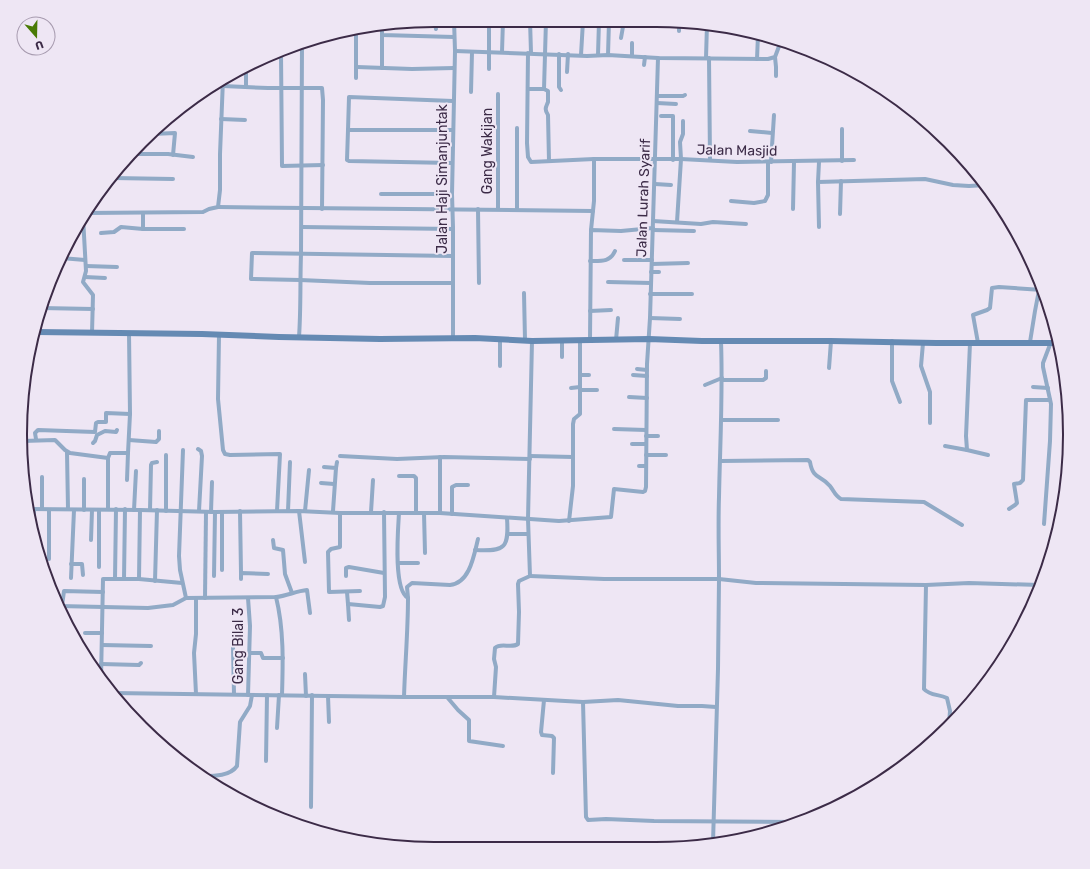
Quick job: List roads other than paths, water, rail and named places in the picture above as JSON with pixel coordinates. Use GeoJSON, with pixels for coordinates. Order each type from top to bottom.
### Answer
{"type":"FeatureCollection","features":[{"type":"Feature","properties":{"kind":"street","name":"Jalan Haji Simanjuntak"},"geometry":{"type":"LineString","coordinates":[[453,338],[452,163],[455,51],[454,27]]}},
{"type":"Feature","properties":{"kind":"street"},"geometry":{"type":"LineString","coordinates":[[489,27],[489,69]]}},
{"type":"Feature","properties":{"kind":"street"},"geometry":{"type":"LineString","coordinates":[[502,52],[503,27]]}},
{"type":"Feature","properties":{"kind":"street"},"geometry":{"type":"LineString","coordinates":[[530,27],[528,89],[544,89],[548,91],[546,110],[548,114],[549,161]]}},
{"type":"Feature","properties":{"kind":"street"},"geometry":{"type":"LineString","coordinates":[[544,89],[546,27]]}},
{"type":"Feature","properties":{"kind":"street"},"geometry":{"type":"LineString","coordinates":[[581,55],[583,27]]}},
{"type":"Feature","properties":{"kind":"street"},"geometry":{"type":"LineString","coordinates":[[598,55],[599,27]]}},
{"type":"Feature","properties":{"kind":"street"},"geometry":{"type":"LineString","coordinates":[[608,55],[609,27]]}},
{"type":"Feature","properties":{"kind":"street"},"geometry":{"type":"LineString","coordinates":[[621,38],[623,27]]}},
{"type":"Feature","properties":{"kind":"street"},"geometry":{"type":"LineString","coordinates":[[382,30],[382,68]]}},
{"type":"Feature","properties":{"kind":"street"},"geometry":{"type":"LineString","coordinates":[[707,30],[710,160]]}},
{"type":"Feature","properties":{"kind":"street"},"geometry":{"type":"LineString","coordinates":[[356,35],[356,78]]}},
{"type":"Feature","properties":{"kind":"street"},"geometry":{"type":"LineString","coordinates":[[382,35],[454,37]]}},
{"type":"Feature","properties":{"kind":"street"},"geometry":{"type":"LineString","coordinates":[[757,59],[758,40]]}},
{"type":"Feature","properties":{"kind":"street"},"geometry":{"type":"LineString","coordinates":[[632,43],[632,56]]}},
{"type":"Feature","properties":{"kind":"street"},"geometry":{"type":"LineString","coordinates":[[776,76],[775,57],[779,47]]}},
{"type":"Feature","properties":{"kind":"street"},"geometry":{"type":"LineString","coordinates":[[300,338],[300,280],[302,254],[302,50]]}},
{"type":"Feature","properties":{"kind":"street"},"geometry":{"type":"LineString","coordinates":[[455,51],[608,55],[658,58],[679,56],[771,59],[775,57]]}},
{"type":"Feature","properties":{"kind":"street"},"geometry":{"type":"LineString","coordinates":[[471,92],[472,52]]}},
{"type":"Feature","properties":{"kind":"street"},"geometry":{"type":"LineString","coordinates":[[559,54],[559,87],[561,90]]}},
{"type":"Feature","properties":{"kind":"street"},"geometry":{"type":"LineString","coordinates":[[567,72],[568,54]]}},
{"type":"Feature","properties":{"kind":"street"},"geometry":{"type":"LineString","coordinates":[[281,57],[281,164],[282,166],[323,165]]}},
{"type":"Feature","properties":{"kind":"street"},"geometry":{"type":"LineString","coordinates":[[644,65],[645,57]]}},
{"type":"Feature","properties":{"kind":"street","name":"Jalan Lurah Syarif"},"geometry":{"type":"LineString","coordinates":[[569,521],[611,517],[613,490],[645,491],[646,487],[647,370],[658,58]]}},
{"type":"Feature","properties":{"kind":"street"},"geometry":{"type":"LineString","coordinates":[[357,67],[454,68]]}},
{"type":"Feature","properties":{"kind":"street"},"geometry":{"type":"LineString","coordinates":[[246,74],[246,87]]}},
{"type":"Feature","properties":{"kind":"street"},"geometry":{"type":"LineString","coordinates":[[224,86],[321,88],[323,91],[322,208]]}},
{"type":"Feature","properties":{"kind":"street"},"geometry":{"type":"LineString","coordinates":[[218,207],[220,190],[223,87]]}},
{"type":"Feature","properties":{"kind":"street","name":"Jalan Masjid"},"geometry":{"type":"LineString","coordinates":[[528,89],[528,159],[531,162],[594,159],[681,159],[770,162],[854,160]]}},
{"type":"Feature","properties":{"kind":"street","name":"Gang Wakijan"},"geometry":{"type":"LineString","coordinates":[[498,94],[498,209]]}},
{"type":"Feature","properties":{"kind":"street"},"geometry":{"type":"LineString","coordinates":[[657,96],[685,95]]}},
{"type":"Feature","properties":{"kind":"street"},"geometry":{"type":"LineString","coordinates":[[452,163],[349,161],[347,160],[346,154],[349,97],[453,100]]}},
{"type":"Feature","properties":{"kind":"street"},"geometry":{"type":"LineString","coordinates":[[657,103],[676,104]]}},
{"type":"Feature","properties":{"kind":"street"},"geometry":{"type":"LineString","coordinates":[[731,201],[754,203],[765,201],[768,195],[774,115]]}},
{"type":"Feature","properties":{"kind":"street"},"geometry":{"type":"LineString","coordinates":[[661,116],[673,116],[672,160]]}},
{"type":"Feature","properties":{"kind":"street"},"geometry":{"type":"LineString","coordinates":[[221,119],[246,120]]}},
{"type":"Feature","properties":{"kind":"street"},"geometry":{"type":"LineString","coordinates":[[677,222],[681,159],[680,142],[683,134],[683,121]]}},
{"type":"Feature","properties":{"kind":"street"},"geometry":{"type":"LineString","coordinates":[[517,128],[518,209]]}},
{"type":"Feature","properties":{"kind":"street"},"geometry":{"type":"LineString","coordinates":[[842,129],[842,161]]}},
{"type":"Feature","properties":{"kind":"street"},"geometry":{"type":"LineString","coordinates":[[348,130],[453,130]]}},
{"type":"Feature","properties":{"kind":"street"},"geometry":{"type":"LineString","coordinates":[[750,131],[772,133]]}},
{"type":"Feature","properties":{"kind":"street"},"geometry":{"type":"LineString","coordinates":[[161,133],[175,134],[169,155]]}},
{"type":"Feature","properties":{"kind":"street"},"geometry":{"type":"LineString","coordinates":[[139,154],[194,157]]}},
{"type":"Feature","properties":{"kind":"street"},"geometry":{"type":"LineString","coordinates":[[590,340],[590,261],[594,159]]}},
{"type":"Feature","properties":{"kind":"street"},"geometry":{"type":"LineString","coordinates":[[793,209],[794,162]]}},
{"type":"Feature","properties":{"kind":"street"},"geometry":{"type":"LineString","coordinates":[[819,162],[819,227]]}},
{"type":"Feature","properties":{"kind":"street"},"geometry":{"type":"LineString","coordinates":[[118,178],[173,179]]}},
{"type":"Feature","properties":{"kind":"street"},"geometry":{"type":"LineString","coordinates":[[818,182],[925,179],[952,185],[979,185]]}},
{"type":"Feature","properties":{"kind":"street"},"geometry":{"type":"LineString","coordinates":[[840,214],[841,181]]}},
{"type":"Feature","properties":{"kind":"street"},"geometry":{"type":"LineString","coordinates":[[654,184],[671,185]]}},
{"type":"Feature","properties":{"kind":"street"},"geometry":{"type":"LineString","coordinates":[[381,194],[452,194]]}},
{"type":"Feature","properties":{"kind":"street"},"geometry":{"type":"LineString","coordinates":[[93,213],[204,212],[209,208],[218,207],[593,211]]}},
{"type":"Feature","properties":{"kind":"street"},"geometry":{"type":"LineString","coordinates":[[478,209],[479,283]]}},
{"type":"Feature","properties":{"kind":"street"},"geometry":{"type":"LineString","coordinates":[[143,213],[143,229]]}},
{"type":"Feature","properties":{"kind":"street"},"geometry":{"type":"LineString","coordinates":[[653,221],[701,224],[713,222],[746,224]]}},
{"type":"Feature","properties":{"kind":"street"},"geometry":{"type":"LineString","coordinates":[[101,233],[114,232],[121,227],[143,229],[184,229]]}},
{"type":"Feature","properties":{"kind":"street"},"geometry":{"type":"LineString","coordinates":[[302,227],[453,230]]}},
{"type":"Feature","properties":{"kind":"street"},"geometry":{"type":"LineString","coordinates":[[84,228],[86,266],[84,283],[92,295],[92,332]]}},
{"type":"Feature","properties":{"kind":"street"},"geometry":{"type":"LineString","coordinates":[[591,230],[621,231],[653,229],[694,231]]}},
{"type":"Feature","properties":{"kind":"street"},"geometry":{"type":"LineString","coordinates":[[590,261],[607,260],[615,251]]}},
{"type":"Feature","properties":{"kind":"street"},"geometry":{"type":"LineString","coordinates":[[452,283],[370,283],[251,279],[252,253],[453,256]]}},
{"type":"Feature","properties":{"kind":"street"},"geometry":{"type":"LineString","coordinates":[[67,259],[85,260]]}},
{"type":"Feature","properties":{"kind":"street"},"geometry":{"type":"LineString","coordinates":[[624,260],[688,263]]}},
{"type":"Feature","properties":{"kind":"street"},"geometry":{"type":"LineString","coordinates":[[86,266],[117,267]]}},
{"type":"Feature","properties":{"kind":"street"},"geometry":{"type":"LineString","coordinates":[[651,272],[659,272]]}},
{"type":"Feature","properties":{"kind":"street"},"geometry":{"type":"LineString","coordinates":[[85,277],[105,278]]}},
{"type":"Feature","properties":{"kind":"street"},"geometry":{"type":"LineString","coordinates":[[608,282],[651,284]]}},
{"type":"Feature","properties":{"kind":"street"},"geometry":{"type":"LineString","coordinates":[[978,343],[973,315],[990,308],[992,288],[999,287],[1036,290]]}},
{"type":"Feature","properties":{"kind":"street"},"geometry":{"type":"LineString","coordinates":[[524,293],[525,340]]}},
{"type":"Feature","properties":{"kind":"street"},"geometry":{"type":"LineString","coordinates":[[650,294],[692,294]]}},
{"type":"Feature","properties":{"kind":"street"},"geometry":{"type":"LineString","coordinates":[[1030,342],[1039,298]]}},
{"type":"Feature","properties":{"kind":"street"},"geometry":{"type":"LineString","coordinates":[[48,308],[93,309]]}},
{"type":"Feature","properties":{"kind":"street"},"geometry":{"type":"LineString","coordinates":[[590,311],[611,310]]}},
{"type":"Feature","properties":{"kind":"street"},"geometry":{"type":"LineString","coordinates":[[616,340],[618,318]]}},
{"type":"Feature","properties":{"kind":"street"},"geometry":{"type":"LineString","coordinates":[[650,318],[680,319]]}},
{"type":"Feature","properties":{"kind":"street"},"geometry":{"type":"LineString","coordinates":[[40,332],[198,334],[300,338],[453,338],[532,341],[649,339],[721,341],[892,341],[923,343],[1051,342],[1043,363],[1043,370],[1050,400],[1050,441],[1044,524]]}},
{"type":"Feature","properties":{"kind":"street"},"geometry":{"type":"LineString","coordinates":[[127,480],[130,414],[129,333]]}},
{"type":"Feature","properties":{"kind":"street"},"geometry":{"type":"LineString","coordinates":[[219,335],[218,400],[223,450],[225,454],[230,455],[280,454],[277,511]]}},
{"type":"Feature","properties":{"kind":"street"},"geometry":{"type":"LineString","coordinates":[[500,339],[500,366]]}},
{"type":"Feature","properties":{"kind":"street"},"geometry":{"type":"LineString","coordinates":[[562,340],[562,357]]}},
{"type":"Feature","properties":{"kind":"street"},"geometry":{"type":"LineString","coordinates":[[34,509],[125,509],[206,512],[305,511],[340,513],[440,513],[545,521],[569,521],[573,486],[574,419],[580,414],[580,340]]}},
{"type":"Feature","properties":{"kind":"street"},"geometry":{"type":"LineString","coordinates":[[530,576],[528,519],[532,341]]}},
{"type":"Feature","properties":{"kind":"street"},"geometry":{"type":"LineString","coordinates":[[713,838],[718,668],[718,518],[721,461],[721,341]]}},
{"type":"Feature","properties":{"kind":"street"},"geometry":{"type":"LineString","coordinates":[[829,368],[830,341]]}},
{"type":"Feature","properties":{"kind":"street"},"geometry":{"type":"LineString","coordinates":[[892,341],[892,381],[900,402]]}},
{"type":"Feature","properties":{"kind":"street"},"geometry":{"type":"LineString","coordinates":[[923,343],[921,366],[930,392],[930,423]]}},
{"type":"Feature","properties":{"kind":"street"},"geometry":{"type":"LineString","coordinates":[[967,450],[966,436],[970,343]]}},
{"type":"Feature","properties":{"kind":"street"},"geometry":{"type":"LineString","coordinates":[[637,369],[647,370]]}},
{"type":"Feature","properties":{"kind":"street"},"geometry":{"type":"LineString","coordinates":[[704,385],[722,379],[763,380],[766,378],[766,371]]}},
{"type":"Feature","properties":{"kind":"street"},"geometry":{"type":"LineString","coordinates":[[580,375],[589,375]]}},
{"type":"Feature","properties":{"kind":"street"},"geometry":{"type":"LineString","coordinates":[[634,376],[647,376]]}},
{"type":"Feature","properties":{"kind":"street"},"geometry":{"type":"LineString","coordinates":[[1033,387],[1048,388]]}},
{"type":"Feature","properties":{"kind":"street"},"geometry":{"type":"LineString","coordinates":[[571,388],[597,390]]}},
{"type":"Feature","properties":{"kind":"street"},"geometry":{"type":"LineString","coordinates":[[629,397],[647,398]]}},
{"type":"Feature","properties":{"kind":"street"},"geometry":{"type":"LineString","coordinates":[[1009,509],[1017,503],[1014,484],[1020,483],[1023,480],[1026,400],[1050,400]]}},
{"type":"Feature","properties":{"kind":"street"},"geometry":{"type":"LineString","coordinates":[[93,443],[95,441],[96,423],[106,422],[106,414],[130,414]]}},
{"type":"Feature","properties":{"kind":"street"},"geometry":{"type":"LineString","coordinates":[[721,420],[778,420]]}},
{"type":"Feature","properties":{"kind":"street"},"geometry":{"type":"LineString","coordinates":[[614,429],[658,436]]}},
{"type":"Feature","properties":{"kind":"street"},"geometry":{"type":"LineString","coordinates":[[36,440],[35,433],[38,430],[96,434],[105,431],[116,432],[117,430]]}},
{"type":"Feature","properties":{"kind":"street"},"geometry":{"type":"LineString","coordinates":[[129,440],[156,442],[159,439],[159,431]]}},
{"type":"Feature","properties":{"kind":"street"},"geometry":{"type":"LineString","coordinates":[[27,440],[55,440],[67,452],[108,458]]}},
{"type":"Feature","properties":{"kind":"street"},"geometry":{"type":"LineString","coordinates":[[632,444],[646,444]]}},
{"type":"Feature","properties":{"kind":"street"},"geometry":{"type":"LineString","coordinates":[[945,446],[988,455]]}},
{"type":"Feature","properties":{"kind":"street"},"geometry":{"type":"LineString","coordinates":[[198,449],[201,451],[202,456],[198,511]]}},
{"type":"Feature","properties":{"kind":"street"},"geometry":{"type":"LineString","coordinates":[[183,450],[180,570],[186,598]]}},
{"type":"Feature","properties":{"kind":"street"},"geometry":{"type":"LineString","coordinates":[[67,452],[68,509]]}},
{"type":"Feature","properties":{"kind":"street"},"geometry":{"type":"LineString","coordinates":[[108,510],[108,458],[110,453],[128,453]]}},
{"type":"Feature","properties":{"kind":"street"},"geometry":{"type":"LineString","coordinates":[[166,455],[166,511]]}},
{"type":"Feature","properties":{"kind":"street"},"geometry":{"type":"LineString","coordinates":[[646,455],[666,455]]}},
{"type":"Feature","properties":{"kind":"street"},"geometry":{"type":"LineString","coordinates":[[340,456],[397,459],[440,457],[573,457]]}},
{"type":"Feature","properties":{"kind":"street"},"geometry":{"type":"LineString","coordinates":[[440,457],[440,513]]}},
{"type":"Feature","properties":{"kind":"street"},"geometry":{"type":"LineString","coordinates":[[721,461],[808,460],[817,477],[827,483],[840,499],[924,502],[962,525]]}},
{"type":"Feature","properties":{"kind":"street"},"geometry":{"type":"LineString","coordinates":[[150,510],[151,465],[152,463],[157,462]]}},
{"type":"Feature","properties":{"kind":"street"},"geometry":{"type":"LineString","coordinates":[[288,511],[290,462]]}},
{"type":"Feature","properties":{"kind":"street"},"geometry":{"type":"LineString","coordinates":[[333,512],[334,484],[337,462]]}},
{"type":"Feature","properties":{"kind":"street"},"geometry":{"type":"LineString","coordinates":[[639,466],[646,466]]}},
{"type":"Feature","properties":{"kind":"street"},"geometry":{"type":"LineString","coordinates":[[324,467],[336,468]]}},
{"type":"Feature","properties":{"kind":"street"},"geometry":{"type":"LineString","coordinates":[[305,511],[309,470]]}},
{"type":"Feature","properties":{"kind":"street"},"geometry":{"type":"LineString","coordinates":[[134,510],[136,471]]}},
{"type":"Feature","properties":{"kind":"street"},"geometry":{"type":"LineString","coordinates":[[398,476],[414,476],[416,478],[416,513]]}},
{"type":"Feature","properties":{"kind":"street"},"geometry":{"type":"LineString","coordinates":[[42,477],[42,510]]}},
{"type":"Feature","properties":{"kind":"street"},"geometry":{"type":"LineString","coordinates":[[84,479],[84,510]]}},
{"type":"Feature","properties":{"kind":"street"},"geometry":{"type":"LineString","coordinates":[[371,512],[373,480]]}},
{"type":"Feature","properties":{"kind":"street"},"geometry":{"type":"LineString","coordinates":[[212,482],[215,562],[214,576]]}},
{"type":"Feature","properties":{"kind":"street"},"geometry":{"type":"LineString","coordinates":[[321,482],[334,484]]}},
{"type":"Feature","properties":{"kind":"street"},"geometry":{"type":"LineString","coordinates":[[452,514],[452,487],[456,485],[468,485]]}},
{"type":"Feature","properties":{"kind":"street"},"geometry":{"type":"LineString","coordinates":[[115,579],[116,509]]}},
{"type":"Feature","properties":{"kind":"street"},"geometry":{"type":"LineString","coordinates":[[124,579],[125,509]]}},
{"type":"Feature","properties":{"kind":"street"},"geometry":{"type":"LineString","coordinates":[[49,510],[49,560]]}},
{"type":"Feature","properties":{"kind":"street"},"geometry":{"type":"LineString","coordinates":[[71,578],[74,510]]}},
{"type":"Feature","properties":{"kind":"street"},"geometry":{"type":"LineString","coordinates":[[91,540],[92,510]]}},
{"type":"Feature","properties":{"kind":"street"},"geometry":{"type":"LineString","coordinates":[[99,567],[100,510]]}},
{"type":"Feature","properties":{"kind":"street"},"geometry":{"type":"LineString","coordinates":[[139,579],[140,510]]}},
{"type":"Feature","properties":{"kind":"street"},"geometry":{"type":"LineString","coordinates":[[155,581],[157,510]]}},
{"type":"Feature","properties":{"kind":"street"},"geometry":{"type":"LineString","coordinates":[[241,579],[242,511]]}},
{"type":"Feature","properties":{"kind":"street"},"geometry":{"type":"LineString","coordinates":[[299,511],[305,562]]}},
{"type":"Feature","properties":{"kind":"street"},"geometry":{"type":"LineString","coordinates":[[205,598],[206,512]]}},
{"type":"Feature","properties":{"kind":"street"},"geometry":{"type":"LineString","coordinates":[[222,512],[222,570]]}},
{"type":"Feature","properties":{"kind":"street"},"geometry":{"type":"LineString","coordinates":[[348,604],[382,607],[385,600],[384,512]]}},
{"type":"Feature","properties":{"kind":"street"},"geometry":{"type":"LineString","coordinates":[[340,513],[340,547],[330,549],[328,552],[328,590],[329,592],[360,591]]}},
{"type":"Feature","properties":{"kind":"street"},"geometry":{"type":"LineString","coordinates":[[398,513],[398,570],[403,595],[408,598]]}},
{"type":"Feature","properties":{"kind":"street"},"geometry":{"type":"LineString","coordinates":[[424,513],[424,553]]}},
{"type":"Feature","properties":{"kind":"street"},"geometry":{"type":"LineString","coordinates":[[475,550],[498,549],[505,544],[508,534],[507,518]]}},
{"type":"Feature","properties":{"kind":"street"},"geometry":{"type":"LineString","coordinates":[[508,534],[528,534]]}},
{"type":"Feature","properties":{"kind":"street"},"geometry":{"type":"LineString","coordinates":[[404,697],[405,650],[408,626],[407,587],[412,583],[455,585],[461,582],[468,570],[478,539]]}},
{"type":"Feature","properties":{"kind":"street"},"geometry":{"type":"LineString","coordinates":[[273,540],[274,548],[283,550],[284,574],[290,594]]}},
{"type":"Feature","properties":{"kind":"street"},"geometry":{"type":"LineString","coordinates":[[205,562],[215,562]]}},
{"type":"Feature","properties":{"kind":"street"},"geometry":{"type":"LineString","coordinates":[[398,563],[418,563]]}},
{"type":"Feature","properties":{"kind":"street"},"geometry":{"type":"LineString","coordinates":[[71,564],[82,564],[83,574]]}},
{"type":"Feature","properties":{"kind":"street"},"geometry":{"type":"LineString","coordinates":[[346,576],[346,568],[348,567],[384,573]]}},
{"type":"Feature","properties":{"kind":"street"},"geometry":{"type":"LineString","coordinates":[[241,573],[268,574]]}},
{"type":"Feature","properties":{"kind":"street"},"geometry":{"type":"LineString","coordinates":[[494,696],[496,665],[494,659],[495,648],[499,645],[515,646],[518,644],[518,584],[519,581],[530,576],[604,579],[719,579],[756,583],[926,585],[969,583],[1034,585]]}},
{"type":"Feature","properties":{"kind":"street"},"geometry":{"type":"LineString","coordinates":[[101,668],[103,580],[139,579],[182,583]]}},
{"type":"Feature","properties":{"kind":"street"},"geometry":{"type":"LineString","coordinates":[[926,585],[924,689],[930,693],[947,698],[950,711],[949,717]]}},
{"type":"Feature","properties":{"kind":"street"},"geometry":{"type":"LineString","coordinates":[[65,606],[161,607],[173,605],[186,598],[276,597],[297,591],[308,590],[310,613]]}},
{"type":"Feature","properties":{"kind":"street"},"geometry":{"type":"LineString","coordinates":[[62,600],[64,592],[103,592]]}},
{"type":"Feature","properties":{"kind":"street"},"geometry":{"type":"LineString","coordinates":[[347,592],[349,620]]}},
{"type":"Feature","properties":{"kind":"street"},"geometry":{"type":"LineString","coordinates":[[276,597],[280,617],[283,658],[277,728]]}},
{"type":"Feature","properties":{"kind":"street"},"geometry":{"type":"LineString","coordinates":[[196,598],[194,653],[196,694]]}},
{"type":"Feature","properties":{"kind":"street","name":"Gang Bilal 3"},"geometry":{"type":"LineString","coordinates":[[213,776],[235,770],[237,766],[240,722],[250,706],[248,598]]}},
{"type":"Feature","properties":{"kind":"street"},"geometry":{"type":"LineString","coordinates":[[85,633],[102,633]]}},
{"type":"Feature","properties":{"kind":"street"},"geometry":{"type":"LineString","coordinates":[[102,645],[151,646]]}},
{"type":"Feature","properties":{"kind":"street"},"geometry":{"type":"LineString","coordinates":[[233,647],[234,694]]}},
{"type":"Feature","properties":{"kind":"street"},"geometry":{"type":"LineString","coordinates":[[249,653],[261,653],[263,658],[283,658]]}},
{"type":"Feature","properties":{"kind":"street"},"geometry":{"type":"LineString","coordinates":[[101,664],[138,665],[141,663]]}},
{"type":"Feature","properties":{"kind":"street"},"geometry":{"type":"LineString","coordinates":[[305,674],[306,696]]}},
{"type":"Feature","properties":{"kind":"street"},"geometry":{"type":"LineString","coordinates":[[120,693],[404,697],[494,696],[583,702],[618,700],[678,706],[716,707]]}},
{"type":"Feature","properties":{"kind":"street"},"geometry":{"type":"LineString","coordinates":[[266,761],[267,695]]}},
{"type":"Feature","properties":{"kind":"street"},"geometry":{"type":"LineString","coordinates":[[311,807],[312,695]]}},
{"type":"Feature","properties":{"kind":"street"},"geometry":{"type":"LineString","coordinates":[[328,696],[329,722]]}},
{"type":"Feature","properties":{"kind":"street"},"geometry":{"type":"LineString","coordinates":[[447,697],[469,720],[469,741],[503,746]]}},
{"type":"Feature","properties":{"kind":"street"},"geometry":{"type":"LineString","coordinates":[[544,700],[541,732],[542,735],[552,736],[554,738],[553,773]]}},
{"type":"Feature","properties":{"kind":"street"},"geometry":{"type":"LineString","coordinates":[[583,702],[586,819],[780,822]]}}]}
